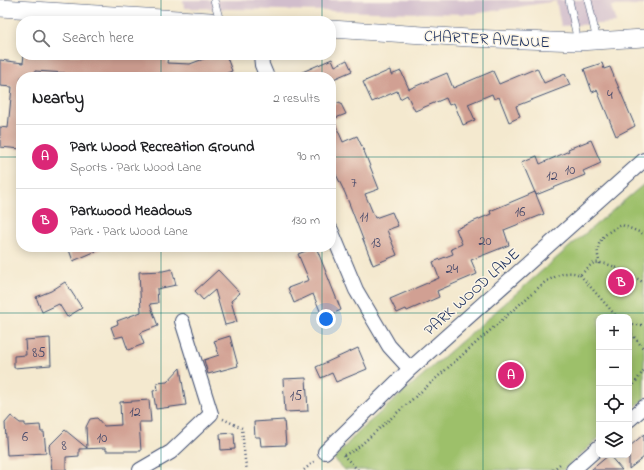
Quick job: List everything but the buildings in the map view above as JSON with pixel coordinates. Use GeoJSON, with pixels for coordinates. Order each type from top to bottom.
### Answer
{"type":"FeatureCollection","features":[{"type":"Feature","properties":{"kind":"street"},"geometry":{"type":"LineString","coordinates":[[0,8],[129,16]]}},
{"type":"Feature","properties":{"kind":"street","name":"CHARTER AVENUE"},"geometry":{"type":"LineString","coordinates":[[336,29],[469,38],[578,42],[644,38]]}},
{"type":"Feature","properties":{"kind":"street"},"geometry":{"type":"LineString","coordinates":[[262,60],[265,72]]}},
{"type":"Feature","properties":{"kind":"street","name":"PARK WOOD LANE"},"geometry":{"type":"LineString","coordinates":[[328,448],[410,369],[644,160]]}},
{"type":"Feature","properties":{"kind":"street"},"geometry":{"type":"LineString","coordinates":[[336,242],[356,290],[389,346],[410,369]]}},
{"type":"Feature","properties":{"kind":"street"},"geometry":{"type":"LineString","coordinates":[[140,470],[171,452],[211,414],[182,320]]}},
{"type":"Feature","properties":{"kind":"street"},"geometry":{"type":"LineString","coordinates":[[632,417],[644,407]]}},
{"type":"Feature","properties":{"kind":"street"},"geometry":{"type":"LineString","coordinates":[[573,470],[596,450]]}},
{"type":"Feature","properties":{"kind":"lane"},"geometry":{"type":"LineString","coordinates":[[214,0],[219,16]]}},
{"type":"Feature","properties":{"kind":"lane"},"geometry":{"type":"LineString","coordinates":[[570,0],[578,42]]}},
{"type":"Feature","properties":{"kind":"lane"},"geometry":{"type":"LineString","coordinates":[[588,0],[597,42]]}},
{"type":"Feature","properties":{"kind":"path"},"geometry":{"type":"LineString","coordinates":[[600,264],[597,254],[597,246],[614,228],[622,225],[644,234]]}},
{"type":"Feature","properties":{"kind":"path"},"geometry":{"type":"LineString","coordinates":[[580,275],[593,264],[600,264],[616,268],[644,282]]}},
{"type":"Feature","properties":{"kind":"path"},"geometry":{"type":"LineString","coordinates":[[343,455],[355,450],[545,282],[560,274],[573,272],[580,275],[614,314]]}},
{"type":"Feature","properties":{"kind":"path"},"geometry":{"type":"LineString","coordinates":[[632,324],[644,325]]}},
{"type":"Feature","properties":{"kind":"path"},"geometry":{"type":"LineString","coordinates":[[632,335],[644,349]]}},
{"type":"Feature","properties":{"kind":"path"},"geometry":{"type":"LineString","coordinates":[[632,387],[644,370]]}},
{"type":"Feature","properties":{"kind":"path"},"geometry":{"type":"LineString","coordinates":[[211,414],[242,428],[247,470]]}},
{"type":"Feature","properties":{"kind":"path"},"geometry":{"type":"LineString","coordinates":[[328,448],[343,455],[358,470]]}},
{"type":"Feature","properties":{"kind":"shaded area"},"geometry":{"type":"Polygon","coordinates":[[[183,0],[644,0],[644,5],[611,6],[616,23],[561,26],[556,1],[474,14],[184,8],[183,0]]]}},
{"type":"Feature","properties":{"kind":"green space"},"geometry":{"type":"Polygon","coordinates":[[[644,184],[644,399],[632,409],[632,314],[596,314],[596,441],[563,470],[345,470],[334,459],[358,432],[568,248],[644,184]]]}},
{"type":"Feature","properties":{"kind":"place","name":"Parkwood Meadows"},"geometry":{"type":"Point","coordinates":[621,282]}},
{"type":"Feature","properties":{"kind":"place","name":"Park Wood Recreation Ground"},"geometry":{"type":"Point","coordinates":[511,375]}}]}
